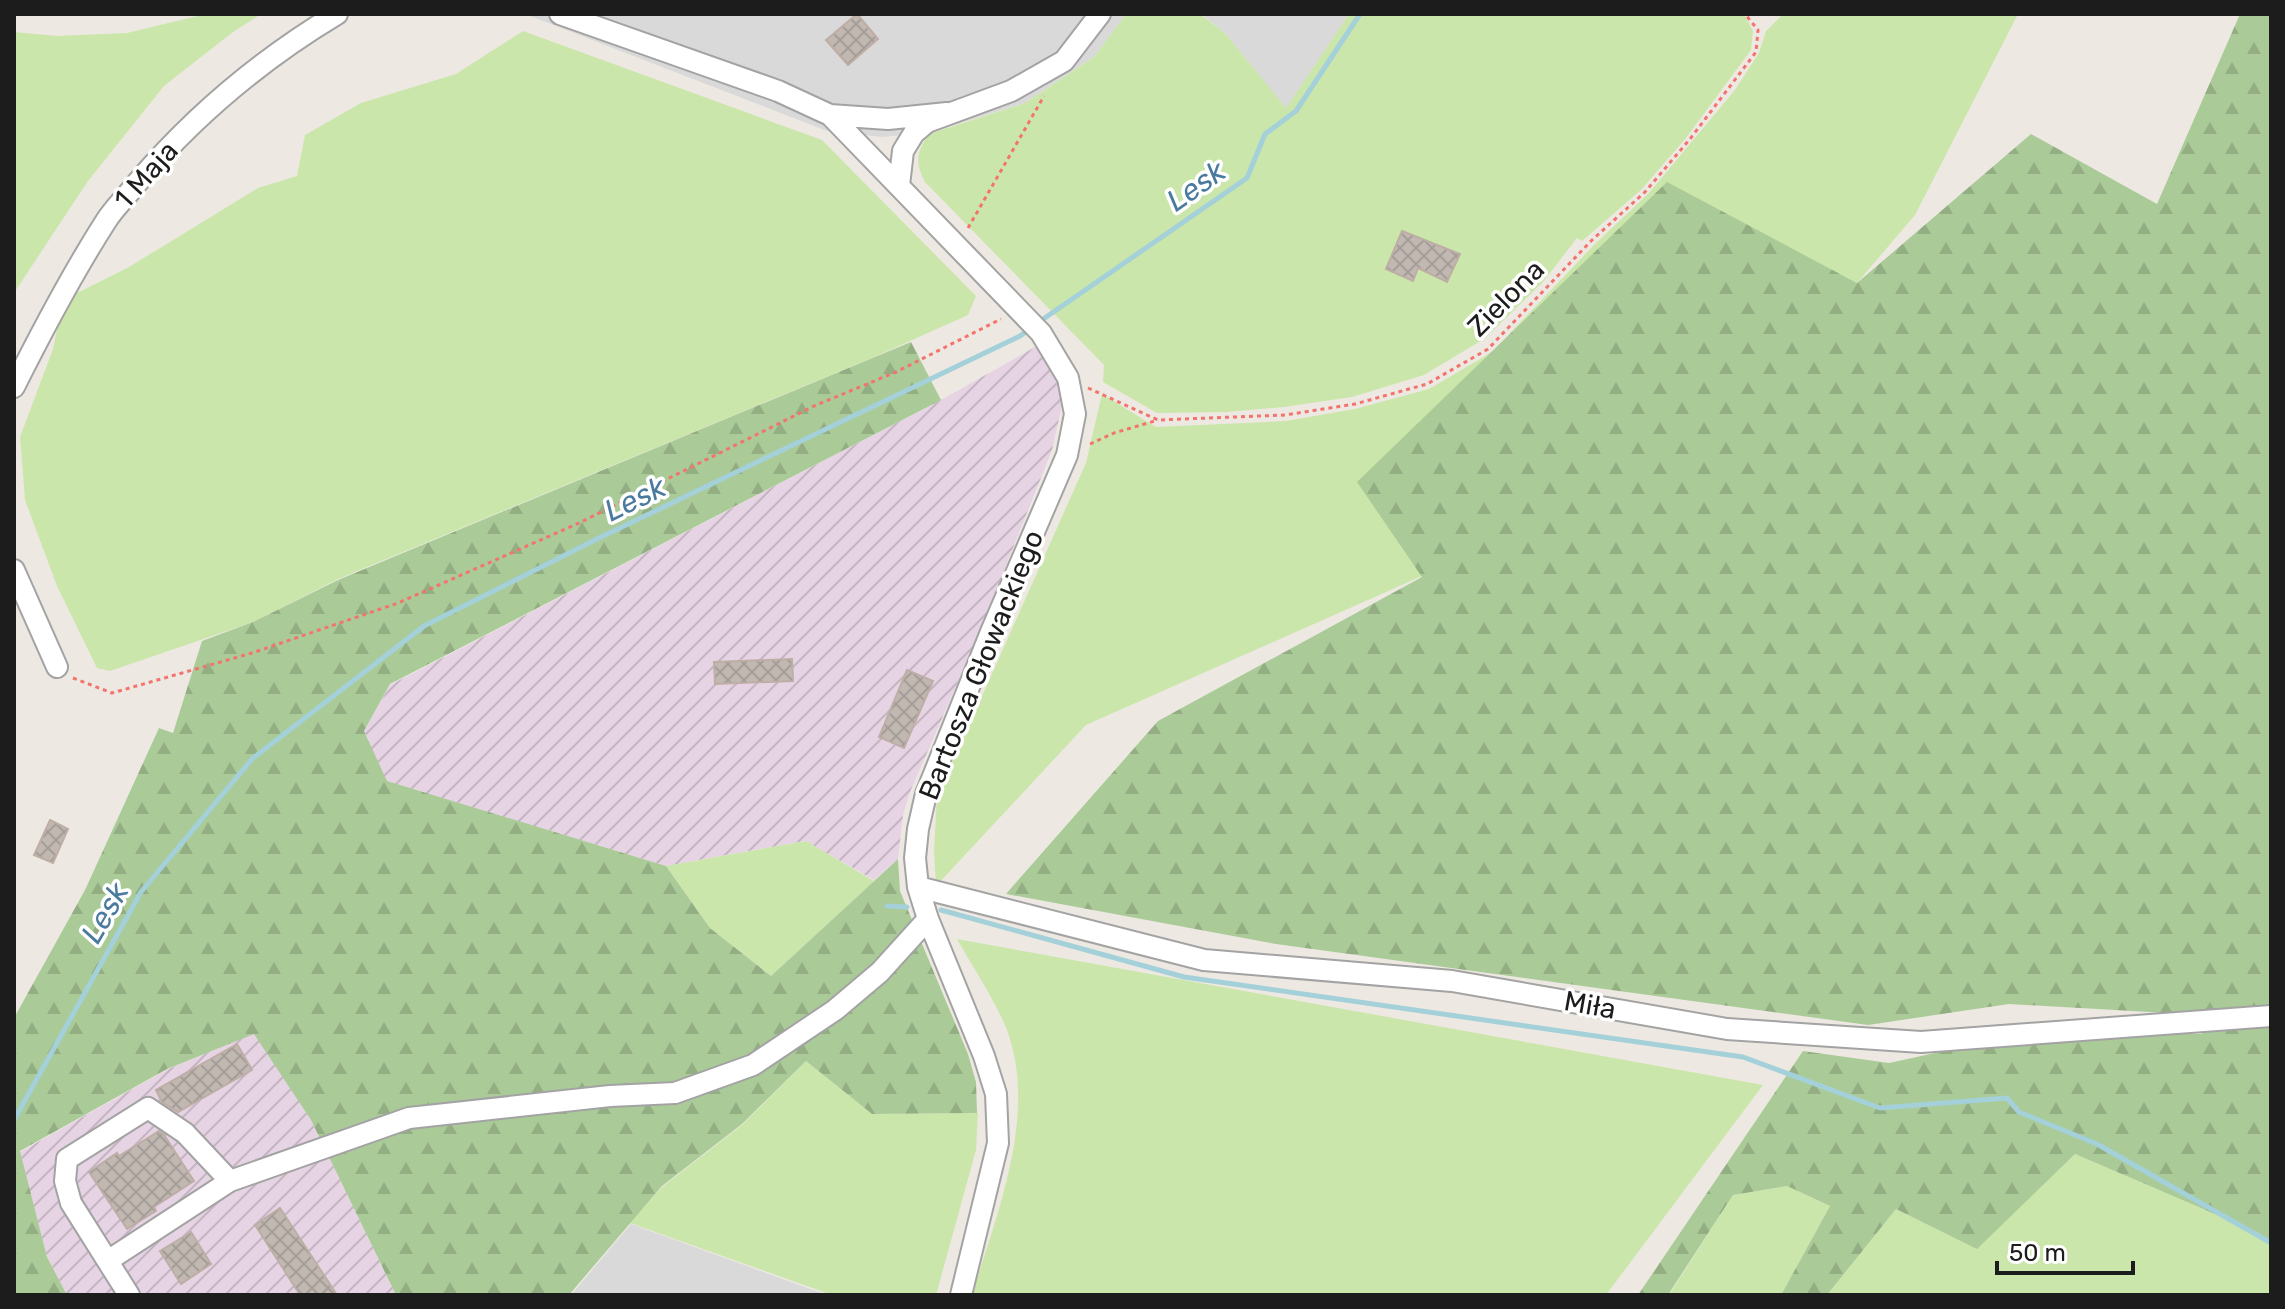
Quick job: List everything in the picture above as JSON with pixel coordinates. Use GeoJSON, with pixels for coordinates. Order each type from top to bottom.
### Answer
{"type":"FeatureCollection","features":[{"type":"Feature","properties":{"kind":"street","name":"1 Maja"},"geometry":{"type":"LineString","coordinates":[[14,387],[107,219],[156,160],[223,94],[337,14]]}},
{"type":"Feature","properties":{"kind":"street"},"geometry":{"type":"LineString","coordinates":[[560,14],[778,91],[830,115],[888,119],[947,113]]}},
{"type":"Feature","properties":{"kind":"street"},"geometry":{"type":"LineString","coordinates":[[899,185],[903,151],[914,133],[927,122],[1011,91],[1064,61],[1100,14]]}},
{"type":"Feature","properties":{"kind":"street","name":"Bartosza Głowackiego"},"geometry":{"type":"LineString","coordinates":[[830,115],[1029,320],[1068,378],[1075,414],[1067,455],[926,794],[915,858],[918,887],[928,919],[984,1056],[996,1094],[998,1143],[961,1295]]}},
{"type":"Feature","properties":{"kind":"street"},"geometry":{"type":"LineString","coordinates":[[14,570],[57,667]]}},
{"type":"Feature","properties":{"kind":"street","name":"Miła"},"geometry":{"type":"LineString","coordinates":[[918,887],[1204,960],[1452,981],[1727,1029],[1921,1042],[2271,1016]]}},
{"type":"Feature","properties":{"kind":"street"},"geometry":{"type":"LineString","coordinates":[[109,1260],[230,1181],[409,1118],[610,1096],[675,1093],[753,1065],[835,1010],[880,972],[928,919]]}},
{"type":"Feature","properties":{"kind":"street"},"geometry":{"type":"LineString","coordinates":[[129,1295],[71,1203],[65,1181],[67,1159],[148,1108],[185,1133],[230,1181]]}},
{"type":"Feature","properties":{"kind":"path","name":"Zielona"},"geometry":{"type":"LineString","coordinates":[[1068,378],[1158,420],[1285,415],[1355,404],[1427,384],[1488,349],[1591,241],[1645,192],[1756,52],[1758,30],[1745,14]]}},
{"type":"Feature","properties":{"kind":"path"},"geometry":{"type":"LineString","coordinates":[[958,245],[1049,88]]}},
{"type":"Feature","properties":{"kind":"path"},"geometry":{"type":"LineString","coordinates":[[57,667],[80,683],[112,693],[252,653],[398,603],[579,523],[814,406],[1029,320]]}},
{"type":"Feature","properties":{"kind":"path"},"geometry":{"type":"LineString","coordinates":[[1067,455],[1114,433],[1158,420]]}},
{"type":"Feature","properties":{"kind":"shaded area"},"geometry":{"type":"Polygon","coordinates":[[[525,14],[1126,14],[1094,57],[1025,103],[928,133],[882,137],[827,131],[525,14]]]}},
{"type":"Feature","properties":{"kind":"shaded area"},"geometry":{"type":"Polygon","coordinates":[[[1201,14],[1349,14],[1286,109],[1225,33],[1201,14]]]}},
{"type":"Feature","properties":{"kind":"shaded area"},"geometry":{"type":"Polygon","coordinates":[[[1037,346],[1054,375],[1063,401],[1052,450],[980,631],[910,792],[903,815],[898,859],[874,880],[805,841],[666,866],[386,781],[364,731],[390,685],[941,400],[1037,346]]]}},
{"type":"Feature","properties":{"kind":"shaded area"},"geometry":{"type":"Polygon","coordinates":[[[255,1033],[311,1120],[396,1295],[67,1295],[47,1257],[20,1152],[168,1069],[255,1033]]]}},
{"type":"Feature","properties":{"kind":"shaded area"},"geometry":{"type":"Polygon","coordinates":[[[631,1224],[827,1295],[571,1295],[631,1224]]]}},
{"type":"Feature","properties":{"kind":"green space"},"geometry":{"type":"Polygon","coordinates":[[[206,14],[261,14],[164,86],[88,181],[14,293],[14,32],[57,36],[127,33],[206,14]]]}},
{"type":"Feature","properties":{"kind":"green space"},"geometry":{"type":"Polygon","coordinates":[[[1126,14],[1200,14],[1225,33],[1286,108],[1349,14],[1744,14],[1753,31],[1751,50],[1686,138],[1641,190],[1582,241],[1577,238],[1543,282],[1484,339],[1424,375],[1352,397],[1226,412],[1157,413],[1103,382],[1104,365],[925,182],[918,163],[921,146],[929,134],[1025,103],[1094,57],[1126,14]]]}},
{"type":"Feature","properties":{"kind":"green space"},"geometry":{"type":"Polygon","coordinates":[[[1783,14],[2018,14],[1915,215],[1857,283],[1667,183],[1422,576],[1086,725],[936,886],[937,797],[1086,463],[1102,394],[1156,427],[1286,421],[1355,409],[1429,389],[1492,352],[1594,245],[1649,193],[1735,90],[1759,53],[1766,31],[1783,14]]]}},
{"type":"Feature","properties":{"kind":"green space"},"geometry":{"type":"Polygon","coordinates":[[[2240,14],[2271,14],[2271,1242],[2257,1232],[2075,1154],[1977,1249],[1896,1209],[1827,1295],[1781,1295],[1830,1206],[1787,1186],[1733,1195],[1668,1295],[1638,1295],[1803,1051],[1889,1063],[2036,1031],[2202,1034],[2202,1015],[2009,1004],[1868,1025],[1276,944],[1006,894],[1158,721],[1422,577],[1357,482],[1667,182],[1857,283],[2031,134],[2157,204],[2240,14]]]}},
{"type":"Feature","properties":{"kind":"green space"},"geometry":{"type":"Polygon","coordinates":[[[523,31],[822,140],[976,296],[968,315],[872,358],[338,579],[253,622],[110,671],[97,668],[57,586],[25,500],[20,437],[53,349],[59,320],[71,296],[129,267],[258,188],[297,176],[305,135],[361,103],[456,74],[523,31]]]}},
{"type":"Feature","properties":{"kind":"green space"},"geometry":{"type":"Polygon","coordinates":[[[911,342],[941,400],[390,684],[364,731],[387,781],[666,866],[710,928],[771,976],[898,859],[900,891],[968,1054],[976,1082],[977,1113],[872,1114],[806,1061],[742,1124],[662,1186],[569,1295],[396,1295],[311,1120],[254,1034],[167,1069],[20,1151],[47,1257],[67,1295],[14,1295],[14,1018],[85,890],[159,728],[173,733],[202,641],[253,622],[338,580],[911,342]]]}},
{"type":"Feature","properties":{"kind":"green space"},"geometry":{"type":"Polygon","coordinates":[[[806,841],[874,881],[771,976],[710,928],[666,866],[806,841]]]}},
{"type":"Feature","properties":{"kind":"green space"},"geometry":{"type":"Polygon","coordinates":[[[957,939],[1763,1085],[1606,1295],[972,1295],[1011,1161],[1017,1126],[1018,1092],[1015,1058],[1005,1025],[957,939]]]}},
{"type":"Feature","properties":{"kind":"green space"},"geometry":{"type":"Polygon","coordinates":[[[806,1061],[872,1114],[978,1113],[976,1150],[936,1295],[832,1295],[630,1223],[662,1187],[742,1125],[806,1061]]]}},
{"type":"Feature","properties":{"kind":"green space"},"geometry":{"type":"Polygon","coordinates":[[[2075,1154],[2257,1232],[2271,1242],[2271,1295],[1827,1295],[1896,1209],[1977,1248],[2075,1154]]]}},
{"type":"Feature","properties":{"kind":"green space"},"geometry":{"type":"Polygon","coordinates":[[[1787,1186],[1830,1206],[1781,1295],[1669,1295],[1733,1195],[1787,1186]]]}},
{"type":"Feature","properties":{"kind":"building"},"geometry":{"type":"Polygon","coordinates":[[[857,14],[878,39],[848,65],[826,40],[857,14]]]}},
{"type":"Feature","properties":{"kind":"building"},"geometry":{"type":"Polygon","coordinates":[[[1402,231],[1460,254],[1447,282],[1418,268],[1413,281],[1386,269],[1402,231]]]}},
{"type":"Feature","properties":{"kind":"building"},"geometry":{"type":"Polygon","coordinates":[[[792,659],[793,681],[715,684],[714,662],[792,659]]]}},
{"type":"Feature","properties":{"kind":"building"},"geometry":{"type":"Polygon","coordinates":[[[907,670],[933,681],[904,748],[879,737],[907,670]]]}},
{"type":"Feature","properties":{"kind":"building"},"geometry":{"type":"Polygon","coordinates":[[[50,820],[68,829],[53,863],[34,855],[50,820]]]}},
{"type":"Feature","properties":{"kind":"building"},"geometry":{"type":"Polygon","coordinates":[[[237,1044],[252,1070],[178,1112],[162,1102],[156,1090],[237,1044]]]}},
{"type":"Feature","properties":{"kind":"building"},"geometry":{"type":"Polygon","coordinates":[[[159,1131],[194,1181],[127,1229],[89,1172],[159,1131]]]}},
{"type":"Feature","properties":{"kind":"building"},"geometry":{"type":"Polygon","coordinates":[[[280,1208],[337,1295],[300,1295],[255,1225],[280,1208]]]}},
{"type":"Feature","properties":{"kind":"building"},"geometry":{"type":"Polygon","coordinates":[[[191,1232],[211,1264],[181,1284],[160,1251],[191,1232]]]}},
{"type":"Feature","properties":{"kind":"waterway","name":"Lesk"},"geometry":{"type":"LineString","coordinates":[[1039,322],[1247,178],[1265,134],[1296,111],[1360,14]]}},
{"type":"Feature","properties":{"kind":"waterway","name":"Lesk"},"geometry":{"type":"LineString","coordinates":[[14,1120],[141,892],[252,759],[424,626],[1031,328]]}},
{"type":"Feature","properties":{"kind":"waterway"},"geometry":{"type":"LineString","coordinates":[[887,906],[907,907]]}},
{"type":"Feature","properties":{"kind":"waterway"},"geometry":{"type":"LineString","coordinates":[[941,910],[1184,977],[1743,1057],[1880,1108],[2007,1098],[2019,1112],[2097,1144],[2271,1243]]}}]}
